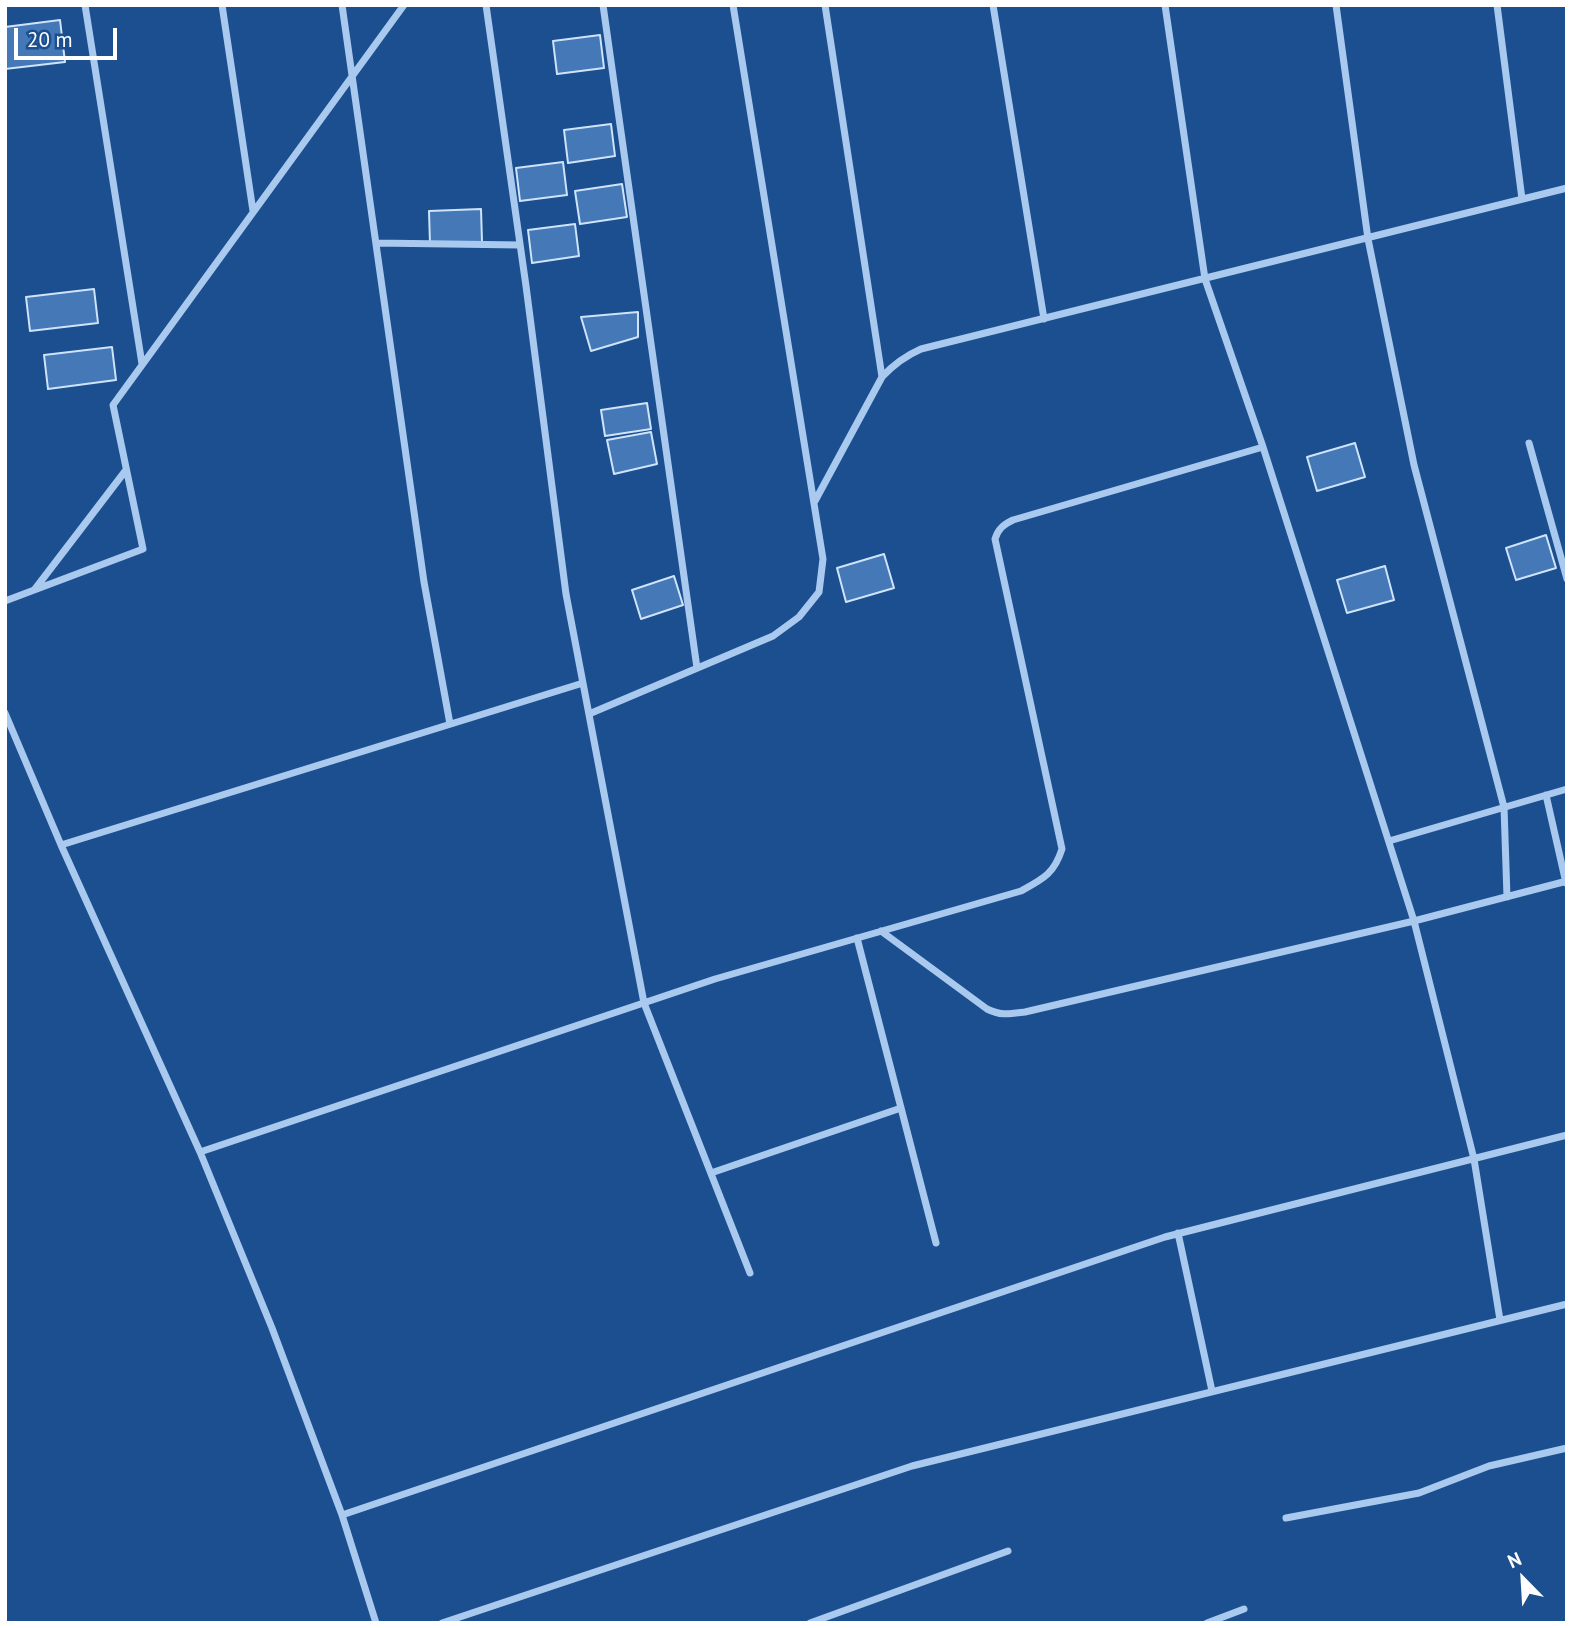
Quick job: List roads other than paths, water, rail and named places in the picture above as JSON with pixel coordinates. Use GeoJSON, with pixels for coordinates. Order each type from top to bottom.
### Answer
{"type":"FeatureCollection","features":[{"type":"Feature","properties":{"kind":"street"},"geometry":{"type":"LineString","coordinates":[[85,5],[142,364]]}},
{"type":"Feature","properties":{"kind":"street"},"geometry":{"type":"LineString","coordinates":[[222,5],[253,211]]}},
{"type":"Feature","properties":{"kind":"street"},"geometry":{"type":"LineString","coordinates":[[342,5],[424,582],[450,724]]}},
{"type":"Feature","properties":{"kind":"street"},"geometry":{"type":"LineString","coordinates":[[5,601],[143,550],[113,405],[404,5]]}},
{"type":"Feature","properties":{"kind":"street"},"geometry":{"type":"LineString","coordinates":[[486,5],[566,594],[644,1003],[750,1272]]}},
{"type":"Feature","properties":{"kind":"street"},"geometry":{"type":"LineString","coordinates":[[603,5],[697,668]]}},
{"type":"Feature","properties":{"kind":"street"},"geometry":{"type":"LineString","coordinates":[[589,714],[773,635],[799,617],[819,592],[824,559],[733,5]]}},
{"type":"Feature","properties":{"kind":"street"},"geometry":{"type":"LineString","coordinates":[[825,5],[882,377]]}},
{"type":"Feature","properties":{"kind":"street"},"geometry":{"type":"LineString","coordinates":[[993,5],[1044,319]]}},
{"type":"Feature","properties":{"kind":"street"},"geometry":{"type":"LineString","coordinates":[[1165,5],[1205,279],[1263,447],[1414,921],[1474,1159],[1500,1321]]}},
{"type":"Feature","properties":{"kind":"street"},"geometry":{"type":"LineString","coordinates":[[1336,5],[1368,239],[1414,465],[1504,807],[1507,897]]}},
{"type":"Feature","properties":{"kind":"street"},"geometry":{"type":"LineString","coordinates":[[1497,5],[1522,199]]}},
{"type":"Feature","properties":{"kind":"street"},"geometry":{"type":"LineString","coordinates":[[814,502],[882,377],[908,354],[1567,188]]}},
{"type":"Feature","properties":{"kind":"street"},"geometry":{"type":"LineString","coordinates":[[376,243],[520,245]]}},
{"type":"Feature","properties":{"kind":"street"},"geometry":{"type":"LineString","coordinates":[[1529,443],[1567,579]]}},
{"type":"Feature","properties":{"kind":"street"},"geometry":{"type":"LineString","coordinates":[[200,1152],[715,979],[1021,891],[1044,879],[1058,864],[1062,849],[995,539],[997,532],[1013,520],[1263,447]]}},
{"type":"Feature","properties":{"kind":"street"},"geometry":{"type":"LineString","coordinates":[[35,589],[126,470]]}},
{"type":"Feature","properties":{"kind":"street"},"geometry":{"type":"LineString","coordinates":[[61,845],[583,683]]}},
{"type":"Feature","properties":{"kind":"street"},"geometry":{"type":"LineString","coordinates":[[5,713],[61,845],[200,1152],[272,1328],[342,1515],[376,1623]]}},
{"type":"Feature","properties":{"kind":"street"},"geometry":{"type":"LineString","coordinates":[[1388,841],[1567,789]]}},
{"type":"Feature","properties":{"kind":"street"},"geometry":{"type":"LineString","coordinates":[[881,931],[987,1009],[999,1014],[1025,1012],[1566,883],[1546,795]]}},
{"type":"Feature","properties":{"kind":"street"},"geometry":{"type":"LineString","coordinates":[[857,938],[936,1243]]}},
{"type":"Feature","properties":{"kind":"street"},"geometry":{"type":"LineString","coordinates":[[711,1173],[901,1108]]}},
{"type":"Feature","properties":{"kind":"street"},"geometry":{"type":"LineString","coordinates":[[342,1515],[1178,1233],[1567,1135]]}},
{"type":"Feature","properties":{"kind":"street"},"geometry":{"type":"LineString","coordinates":[[1178,1233],[1212,1391]]}},
{"type":"Feature","properties":{"kind":"street"},"geometry":{"type":"LineString","coordinates":[[442,1623],[912,1466],[1567,1304]]}},
{"type":"Feature","properties":{"kind":"street"},"geometry":{"type":"LineString","coordinates":[[1286,1518],[1419,1493],[1489,1466],[1567,1448]]}},
{"type":"Feature","properties":{"kind":"street"},"geometry":{"type":"LineString","coordinates":[[810,1623],[1008,1551]]}},
{"type":"Feature","properties":{"kind":"street"},"geometry":{"type":"LineString","coordinates":[[1207,1623],[1244,1609]]}}]}
